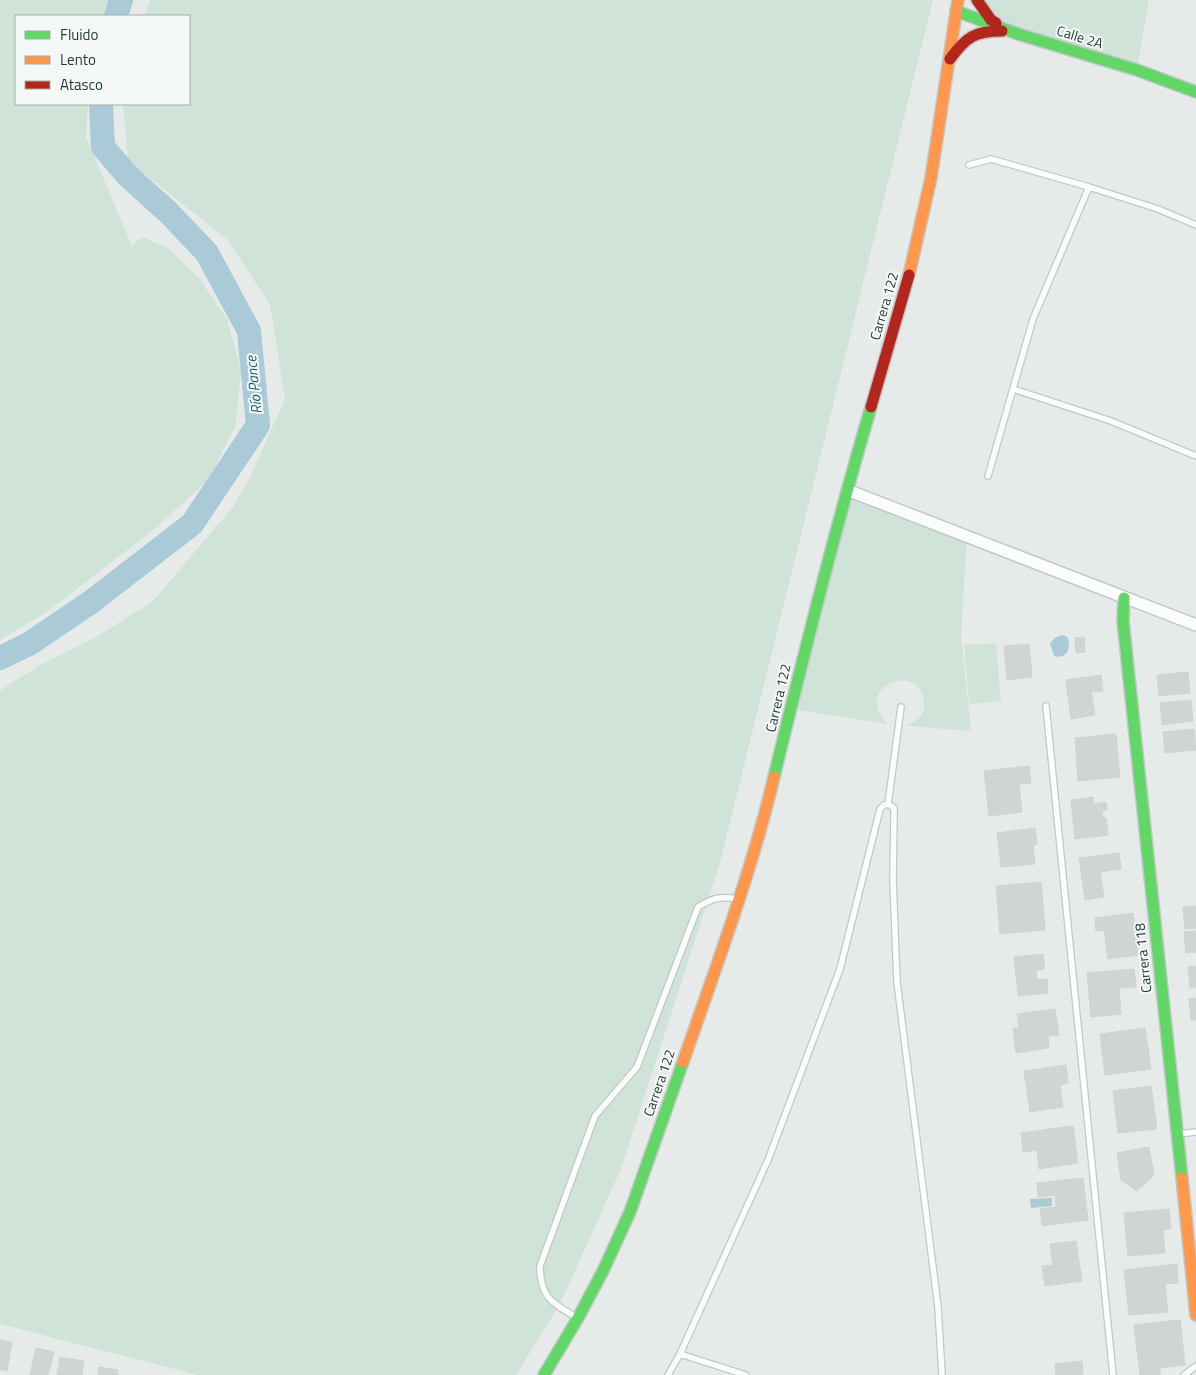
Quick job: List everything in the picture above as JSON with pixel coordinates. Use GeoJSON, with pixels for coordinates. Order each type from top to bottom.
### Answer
{"type":"FeatureCollection","features":[{"type":"Feature","properties":{"kind":"street"},"geometry":{"type":"LineString","coordinates":[[976,0],[991,20],[1009,31]]}},
{"type":"Feature","properties":{"kind":"street","name":"Calle 2A"},"geometry":{"type":"LineString","coordinates":[[957,6],[1009,31],[1137,70],[1196,92]]}},
{"type":"Feature","properties":{"kind":"street","name":"Carrera 122"},"geometry":{"type":"LineString","coordinates":[[544,1375],[603,1271],[630,1212],[740,900],[762,829],[799,673],[847,490],[906,288],[931,178],[957,6]]}},
{"type":"Feature","properties":{"kind":"street"},"geometry":{"type":"LineString","coordinates":[[950,60],[961,44],[976,32],[990,30],[1009,31]]}},
{"type":"Feature","properties":{"kind":"street"},"geometry":{"type":"LineString","coordinates":[[847,490],[1196,625]]}},
{"type":"Feature","properties":{"kind":"street","name":"Carrera 118"},"geometry":{"type":"LineString","coordinates":[[1124,598],[1123,621],[1196,1315]]}},
{"type":"Feature","properties":{"kind":"lane"},"geometry":{"type":"LineString","coordinates":[[969,165],[991,159],[1089,187],[1196,224]]}},
{"type":"Feature","properties":{"kind":"lane"},"geometry":{"type":"LineString","coordinates":[[988,476],[1033,319],[1089,187]]}},
{"type":"Feature","properties":{"kind":"lane"},"geometry":{"type":"LineString","coordinates":[[1013,389],[1111,421],[1196,456]]}},
{"type":"Feature","properties":{"kind":"lane"},"geometry":{"type":"LineString","coordinates":[[1046,706],[1113,1375]]}},
{"type":"Feature","properties":{"kind":"lane"},"geometry":{"type":"LineString","coordinates":[[888,804],[901,707]]}},
{"type":"Feature","properties":{"kind":"lane"},"geometry":{"type":"LineString","coordinates":[[668,1375],[680,1354],[768,1160],[840,969],[880,809],[888,804]]}},
{"type":"Feature","properties":{"kind":"lane"},"geometry":{"type":"LineString","coordinates":[[888,804],[894,808],[893,881],[897,982],[938,1307],[942,1375]]}},
{"type":"Feature","properties":{"kind":"lane"},"geometry":{"type":"LineString","coordinates":[[578,1318],[550,1301],[543,1290],[540,1266],[595,1116],[637,1067],[698,907],[722,896],[740,900]]}},
{"type":"Feature","properties":{"kind":"lane"},"geometry":{"type":"LineString","coordinates":[[1177,1134],[1196,1132]]}},
{"type":"Feature","properties":{"kind":"lane"},"geometry":{"type":"LineString","coordinates":[[680,1354],[746,1375]]}},
{"type":"Feature","properties":{"kind":"lane"},"geometry":{"type":"LineString","coordinates":[[1184,1375],[1196,1366]]}},
{"type":"Feature","properties":{"kind":"green space"},"geometry":{"type":"Polygon","coordinates":[[[0,0],[114,0],[108,15],[15,15],[15,105],[88,105],[86,137],[132,246],[142,237],[168,248],[199,278],[227,319],[241,370],[236,424],[209,479],[151,532],[48,611],[0,640],[0,0]]]}},
{"type":"Feature","properties":{"kind":"green space"},"geometry":{"type":"Polygon","coordinates":[[[151,0],[933,0],[720,863],[621,1169],[560,1304],[516,1375],[198,1375],[0,1324],[0,692],[40,665],[96,637],[153,601],[233,507],[250,477],[285,399],[270,305],[228,240],[128,161],[123,105],[190,105],[190,15],[144,15],[151,0]]]}},
{"type":"Feature","properties":{"kind":"green space"},"geometry":{"type":"Polygon","coordinates":[[[977,0],[1149,0],[1137,70],[1018,34],[977,0]]]}},
{"type":"Feature","properties":{"kind":"green space"},"geometry":{"type":"Polygon","coordinates":[[[847,490],[967,536],[961,636],[971,731],[907,726],[920,717],[924,703],[920,690],[912,683],[901,681],[891,683],[882,689],[877,699],[879,711],[888,724],[792,709],[847,490]]]}},
{"type":"Feature","properties":{"kind":"green space"},"geometry":{"type":"Polygon","coordinates":[[[996,643],[1001,701],[969,704],[964,645],[996,643]]]}},
{"type":"Feature","properties":{"kind":"water"},"geometry":{"type":"Polygon","coordinates":[[[1062,635],[1067,637],[1069,648],[1062,656],[1054,656],[1050,643],[1056,637],[1062,635]]]}},
{"type":"Feature","properties":{"kind":"water"},"geometry":{"type":"Polygon","coordinates":[[[1052,1198],[1052,1206],[1031,1208],[1030,1199],[1052,1198]]]}},
{"type":"Feature","properties":{"kind":"building"},"geometry":{"type":"Polygon","coordinates":[[[1084,637],[1085,652],[1076,653],[1075,638],[1084,637]]]}},
{"type":"Feature","properties":{"kind":"building"},"geometry":{"type":"Polygon","coordinates":[[[1029,644],[1032,677],[1007,680],[1004,646],[1029,644]]]}},
{"type":"Feature","properties":{"kind":"building"},"geometry":{"type":"Polygon","coordinates":[[[1188,672],[1190,693],[1159,696],[1157,675],[1188,672]]]}},
{"type":"Feature","properties":{"kind":"building"},"geometry":{"type":"Polygon","coordinates":[[[1101,675],[1103,691],[1091,692],[1095,715],[1071,719],[1066,680],[1101,675]]]}},
{"type":"Feature","properties":{"kind":"building"},"geometry":{"type":"Polygon","coordinates":[[[1191,700],[1193,721],[1162,725],[1160,703],[1191,700]]]}},
{"type":"Feature","properties":{"kind":"building"},"geometry":{"type":"Polygon","coordinates":[[[1194,729],[1196,750],[1165,753],[1163,732],[1194,729]]]}},
{"type":"Feature","properties":{"kind":"building"},"geometry":{"type":"Polygon","coordinates":[[[1116,734],[1120,777],[1078,781],[1075,738],[1116,734]]]}},
{"type":"Feature","properties":{"kind":"building"},"geometry":{"type":"Polygon","coordinates":[[[1029,766],[1031,783],[1019,784],[1022,812],[989,816],[984,771],[1029,766]]]}},
{"type":"Feature","properties":{"kind":"building"},"geometry":{"type":"Polygon","coordinates":[[[1093,797],[1094,804],[1106,802],[1107,810],[1102,811],[1103,818],[1106,818],[1108,835],[1075,839],[1071,800],[1093,797]]]}},
{"type":"Feature","properties":{"kind":"building"},"geometry":{"type":"Polygon","coordinates":[[[1035,828],[1037,844],[1033,845],[1035,864],[1001,867],[997,833],[1035,828]]]}},
{"type":"Feature","properties":{"kind":"building"},"geometry":{"type":"Polygon","coordinates":[[[1119,853],[1121,869],[1100,872],[1104,897],[1085,900],[1079,858],[1119,853]]]}},
{"type":"Feature","properties":{"kind":"building"},"geometry":{"type":"Polygon","coordinates":[[[1041,882],[1045,930],[1000,934],[996,886],[1041,882]]]}},
{"type":"Feature","properties":{"kind":"building"},"geometry":{"type":"Polygon","coordinates":[[[1196,906],[1196,928],[1185,929],[1183,907],[1196,906]]]}},
{"type":"Feature","properties":{"kind":"building"},"geometry":{"type":"Polygon","coordinates":[[[1133,913],[1138,955],[1108,959],[1104,930],[1096,931],[1095,918],[1133,913]]]}},
{"type":"Feature","properties":{"kind":"building"},"geometry":{"type":"Polygon","coordinates":[[[1196,931],[1196,952],[1186,953],[1184,932],[1196,931]]]}},
{"type":"Feature","properties":{"kind":"building"},"geometry":{"type":"Polygon","coordinates":[[[1043,954],[1045,969],[1036,970],[1037,980],[1047,979],[1048,993],[1018,996],[1014,957],[1043,954]]]}},
{"type":"Feature","properties":{"kind":"building"},"geometry":{"type":"Polygon","coordinates":[[[1196,966],[1196,987],[1190,988],[1188,967],[1196,966]]]}},
{"type":"Feature","properties":{"kind":"building"},"geometry":{"type":"Polygon","coordinates":[[[1134,969],[1136,987],[1119,988],[1121,1014],[1091,1017],[1087,973],[1134,969]]]}},
{"type":"Feature","properties":{"kind":"building"},"geometry":{"type":"Polygon","coordinates":[[[1196,998],[1196,1020],[1191,1020],[1189,999],[1196,998]]]}},
{"type":"Feature","properties":{"kind":"building"},"geometry":{"type":"Polygon","coordinates":[[[1055,1009],[1059,1035],[1048,1036],[1049,1048],[1016,1053],[1013,1028],[1019,1028],[1017,1014],[1055,1009]]]}},
{"type":"Feature","properties":{"kind":"building"},"geometry":{"type":"Polygon","coordinates":[[[1145,1028],[1151,1069],[1105,1075],[1100,1034],[1145,1028]]]}},
{"type":"Feature","properties":{"kind":"building"},"geometry":{"type":"Polygon","coordinates":[[[1066,1065],[1068,1083],[1060,1085],[1063,1107],[1030,1112],[1024,1071],[1066,1065]]]}},
{"type":"Feature","properties":{"kind":"building"},"geometry":{"type":"Polygon","coordinates":[[[1151,1086],[1157,1129],[1118,1133],[1113,1091],[1151,1086]]]}},
{"type":"Feature","properties":{"kind":"building"},"geometry":{"type":"Polygon","coordinates":[[[1073,1126],[1078,1163],[1039,1169],[1037,1150],[1023,1152],[1021,1133],[1073,1126]]]}},
{"type":"Feature","properties":{"kind":"building"},"geometry":{"type":"Polygon","coordinates":[[[1149,1147],[1154,1175],[1137,1191],[1121,1180],[1117,1153],[1149,1147]]]}},
{"type":"Feature","properties":{"kind":"building"},"geometry":{"type":"Polygon","coordinates":[[[1083,1178],[1088,1220],[1042,1226],[1040,1209],[1056,1207],[1055,1195],[1038,1197],[1037,1183],[1083,1178]]]}},
{"type":"Feature","properties":{"kind":"building"},"geometry":{"type":"Polygon","coordinates":[[[1169,1209],[1171,1229],[1163,1230],[1165,1253],[1128,1256],[1124,1213],[1169,1209]]]}},
{"type":"Feature","properties":{"kind":"building"},"geometry":{"type":"Polygon","coordinates":[[[1076,1241],[1082,1281],[1045,1286],[1042,1266],[1053,1265],[1050,1244],[1076,1241]]]}},
{"type":"Feature","properties":{"kind":"building"},"geometry":{"type":"Polygon","coordinates":[[[1177,1264],[1178,1283],[1165,1284],[1168,1312],[1129,1315],[1124,1270],[1177,1264]]]}},
{"type":"Feature","properties":{"kind":"building"},"geometry":{"type":"Polygon","coordinates":[[[1180,1320],[1185,1365],[1160,1368],[1160,1375],[1140,1375],[1134,1325],[1180,1320]]]}},
{"type":"Feature","properties":{"kind":"building"},"geometry":{"type":"Polygon","coordinates":[[[0,1340],[12,1342],[7,1371],[0,1369],[0,1340]]]}},
{"type":"Feature","properties":{"kind":"building"},"geometry":{"type":"Polygon","coordinates":[[[36,1348],[54,1352],[48,1375],[30,1375],[36,1348]]]}},
{"type":"Feature","properties":{"kind":"building"},"geometry":{"type":"Polygon","coordinates":[[[60,1357],[84,1361],[82,1375],[57,1375],[60,1357]]]}},
{"type":"Feature","properties":{"kind":"building"},"geometry":{"type":"Polygon","coordinates":[[[1082,1361],[1083,1375],[1056,1375],[1055,1364],[1082,1361]]]}},
{"type":"Feature","properties":{"kind":"building"},"geometry":{"type":"Polygon","coordinates":[[[99,1367],[118,1370],[118,1375],[98,1375],[99,1367]]]}},
{"type":"Feature","properties":{"kind":"waterway","name":"Río Pance"},"geometry":{"type":"LineString","coordinates":[[116,15],[121,0]]}},
{"type":"Feature","properties":{"kind":"waterway","name":"Río Pance"},"geometry":{"type":"LineString","coordinates":[[0,658],[29,644],[91,602],[192,524],[258,425],[249,331],[207,253],[169,213],[127,175],[103,147],[101,105]]}},
{"type":"Feature","properties":{"kind":"traffic: fast"},"geometry":{"type":"LineString","coordinates":[[956,11],[1018,34],[1137,70],[1196,92]]}},
{"type":"Feature","properties":{"kind":"traffic: fast"},"geometry":{"type":"LineString","coordinates":[[774,777],[820,591],[871,407]]}},
{"type":"Feature","properties":{"kind":"traffic: fast"},"geometry":{"type":"LineString","coordinates":[[1124,598],[1123,621],[1182,1178]]}},
{"type":"Feature","properties":{"kind":"traffic: fast"},"geometry":{"type":"LineString","coordinates":[[544,1375],[603,1271],[630,1212],[683,1062]]}},
{"type":"Feature","properties":{"kind":"traffic: slow"},"geometry":{"type":"LineString","coordinates":[[909,275],[931,178],[958,0]]}},
{"type":"Feature","properties":{"kind":"traffic: slow"},"geometry":{"type":"LineString","coordinates":[[683,1062],[744,885],[774,777]]}},
{"type":"Feature","properties":{"kind":"traffic: slow"},"geometry":{"type":"LineString","coordinates":[[1182,1178],[1196,1315]]}},
{"type":"Feature","properties":{"kind":"traffic: jam"},"geometry":{"type":"LineString","coordinates":[[977,0],[991,20],[996,23]]}},
{"type":"Feature","properties":{"kind":"traffic: jam"},"geometry":{"type":"LineString","coordinates":[[950,59],[966,40],[985,32],[1002,31]]}},
{"type":"Feature","properties":{"kind":"traffic: jam"},"geometry":{"type":"LineString","coordinates":[[871,407],[909,275]]}}]}
